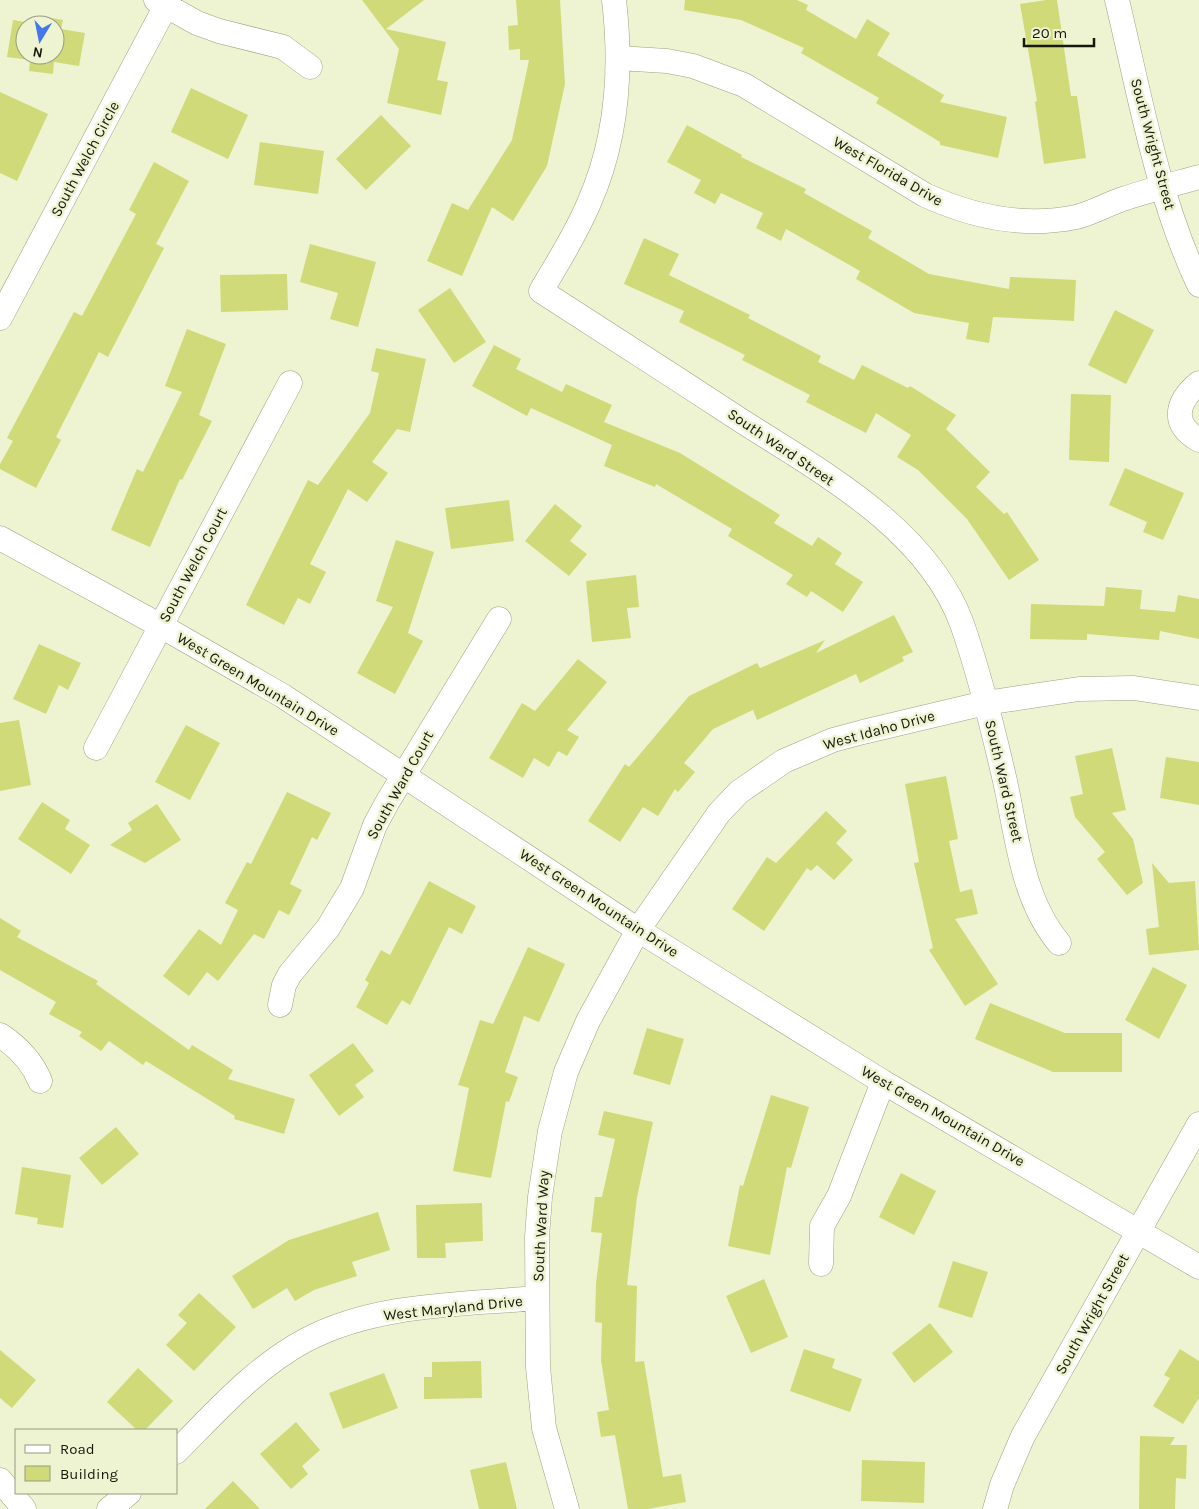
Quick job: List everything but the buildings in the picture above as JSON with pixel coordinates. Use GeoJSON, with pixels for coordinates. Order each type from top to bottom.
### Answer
{"type":"FeatureCollection","features":[{"type":"Feature","properties":{"kind":"street","name":"South Ward Street"},"geometry":{"type":"LineString","coordinates":[[614,0],[618,58],[616,95],[598,178],[579,225],[542,291],[829,478],[885,520],[907,540],[939,578],[961,622],[985,703],[1030,892],[1041,919],[1059,943]]}},
{"type":"Feature","properties":{"kind":"street","name":"South Wright Street"},"geometry":{"type":"LineString","coordinates":[[1117,0],[1162,187],[1182,249],[1199,285]]}},
{"type":"Feature","properties":{"kind":"street"},"geometry":{"type":"LineString","coordinates":[[164,2],[197,23],[219,31],[283,47],[310,67]]}},
{"type":"Feature","properties":{"kind":"street","name":"South Welch Circle"},"geometry":{"type":"LineString","coordinates":[[0,318],[164,2]]}},
{"type":"Feature","properties":{"kind":"street","name":"West Florida Drive"},"geometry":{"type":"LineString","coordinates":[[618,58],[667,61],[693,66],[744,85],[924,196],[956,209],[990,218],[1028,222],[1071,218],[1162,187],[1199,177]]}},
{"type":"Feature","properties":{"kind":"street","name":"South Welch Court"},"geometry":{"type":"LineString","coordinates":[[96,748],[290,383]]}},
{"type":"Feature","properties":{"kind":"street"},"geometry":{"type":"LineString","coordinates":[[1199,383],[1183,402],[1179,414],[1181,425],[1188,434],[1199,440]]}},
{"type":"Feature","properties":{"kind":"street","name":"West Green Mountain Drive"},"geometry":{"type":"LineString","coordinates":[[0,538],[162,626],[283,696],[638,930],[883,1082],[1199,1267]]}},
{"type":"Feature","properties":{"kind":"street","name":"South Ward Court"},"geometry":{"type":"LineString","coordinates":[[280,1004],[284,985],[290,974],[328,928],[348,897],[375,825],[499,619]]}},
{"type":"Feature","properties":{"kind":"street","name":"West Idaho Drive"},"geometry":{"type":"LineString","coordinates":[[638,930],[719,813],[761,775],[784,761],[833,740],[985,703],[1079,689],[1111,687],[1154,690],[1199,698]]}},
{"type":"Feature","properties":{"kind":"street","name":"South Ward Way"},"geometry":{"type":"LineString","coordinates":[[567,1509],[544,1428],[538,1367],[537,1298],[540,1197],[557,1100],[575,1047],[638,930]]}},
{"type":"Feature","properties":{"kind":"street"},"geometry":{"type":"LineString","coordinates":[[0,1035],[19,1049],[29,1061],[40,1081]]}},
{"type":"Feature","properties":{"kind":"street"},"geometry":{"type":"LineString","coordinates":[[821,1264],[822,1226],[839,1196],[883,1082]]}},
{"type":"Feature","properties":{"kind":"street","name":"South Wright Street"},"geometry":{"type":"LineString","coordinates":[[995,1509],[1002,1485],[1023,1436],[1199,1124]]}},
{"type":"Feature","properties":{"kind":"street","name":"West Maryland Drive"},"geometry":{"type":"LineString","coordinates":[[178,1450],[237,1391],[276,1359],[306,1340],[335,1328],[405,1310],[537,1298]]}},
{"type":"Feature","properties":{"kind":"street"},"geometry":{"type":"LineString","coordinates":[[0,1480],[24,1509]]}},
{"type":"Feature","properties":{"kind":"street"},"geometry":{"type":"LineString","coordinates":[[109,1509],[128,1494]]}}]}
